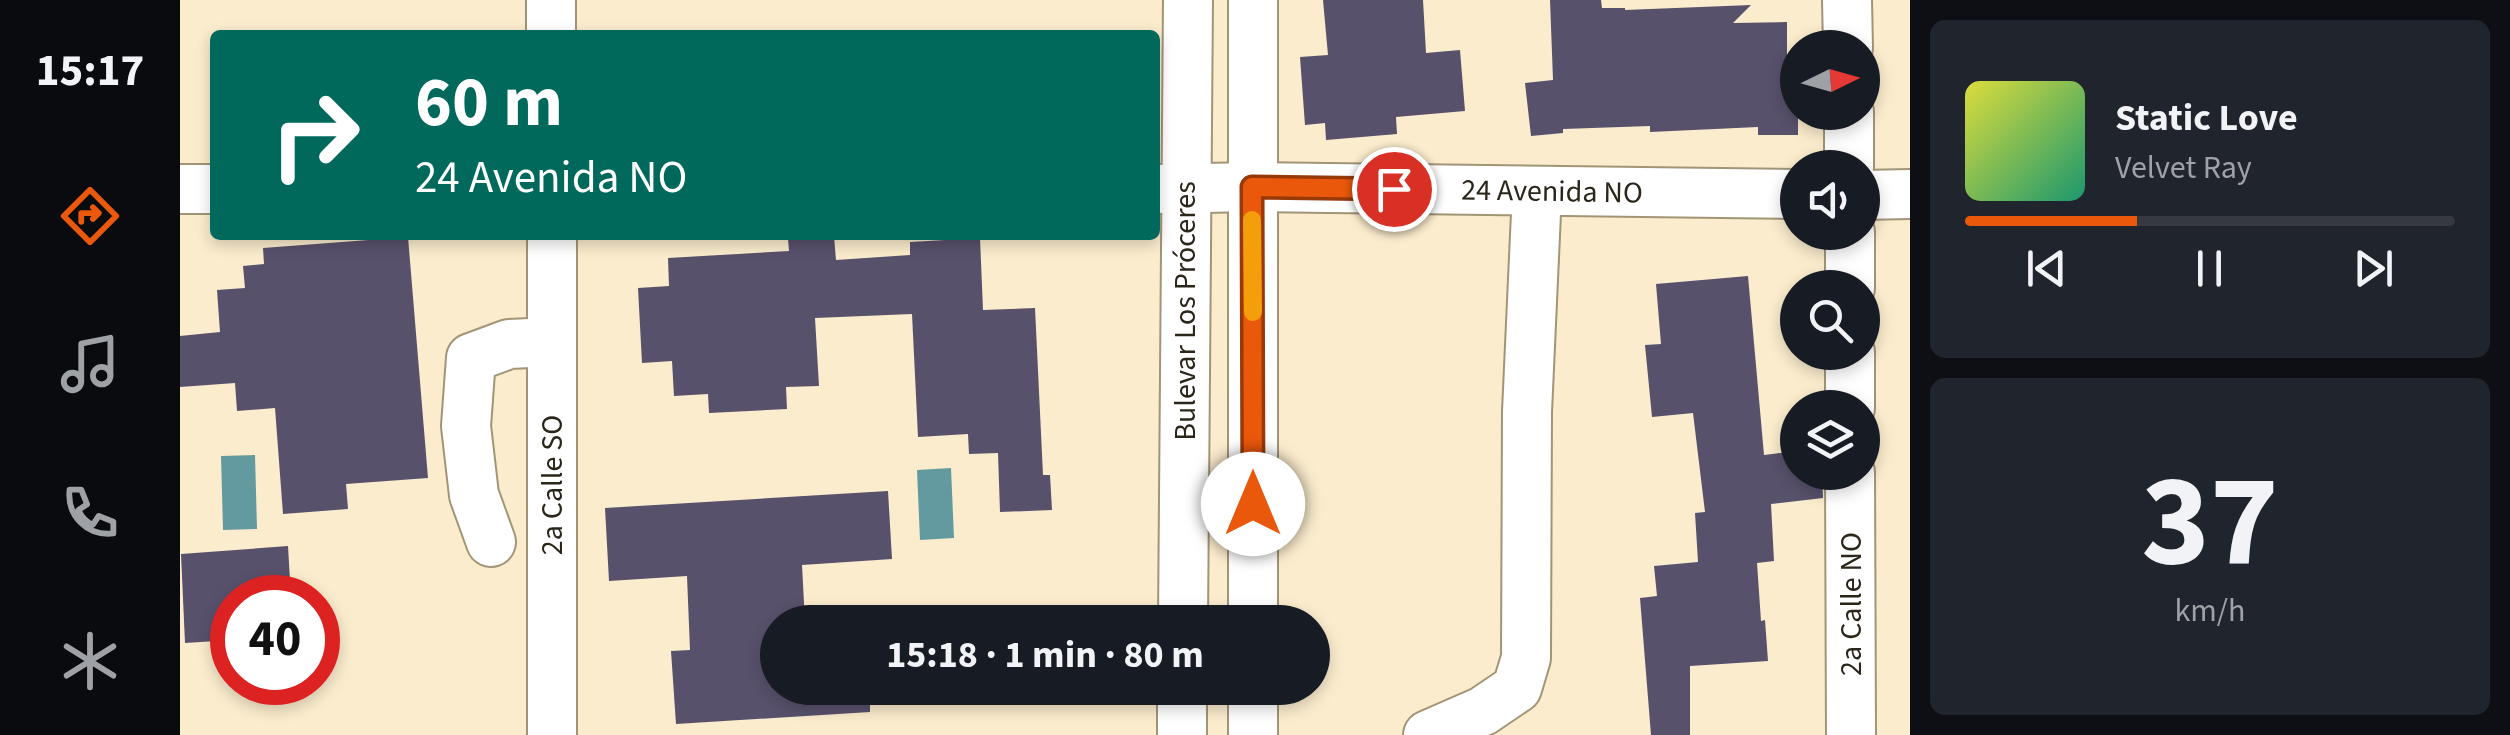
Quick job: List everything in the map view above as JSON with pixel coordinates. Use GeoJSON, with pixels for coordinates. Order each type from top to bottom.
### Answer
{"type":"FeatureCollection","features":[{"type":"Feature","properties":{"kind":"street"},"geometry":{"type":"LineString","coordinates":[[551,0],[552,30]]}},
{"type":"Feature","properties":{"kind":"street","name":"Bulevar Los Próceres"},"geometry":{"type":"LineString","coordinates":[[1183,605],[1171,189],[1188,0]]}},
{"type":"Feature","properties":{"kind":"street"},"geometry":{"type":"LineString","coordinates":[[1253,0],[1253,605]]}},
{"type":"Feature","properties":{"kind":"street"},"geometry":{"type":"LineString","coordinates":[[1848,0],[1848,30]]}},
{"type":"Feature","properties":{"kind":"street"},"geometry":{"type":"LineString","coordinates":[[180,188],[210,188]]}},
{"type":"Feature","properties":{"kind":"street","name":"24 Avenida NO"},"geometry":{"type":"LineString","coordinates":[[1171,189],[1780,194]]}},
{"type":"Feature","properties":{"kind":"street"},"geometry":{"type":"LineString","coordinates":[[1428,735],[1483,711],[1517,688],[1526,658],[1527,432],[1536,191]]}},
{"type":"Feature","properties":{"kind":"street"},"geometry":{"type":"LineString","coordinates":[[1880,195],[1910,194]]}},
{"type":"Feature","properties":{"kind":"street","name":"2a Calle SO"},"geometry":{"type":"LineString","coordinates":[[552,240],[552,735]]}},
{"type":"Feature","properties":{"kind":"street"},"geometry":{"type":"LineString","coordinates":[[491,542],[474,495],[466,426],[471,358],[509,344],[552,342]]}},
{"type":"Feature","properties":{"kind":"street","name":"2a Calle NO"},"geometry":{"type":"LineString","coordinates":[[1850,490],[1851,735]]}},
{"type":"Feature","properties":{"kind":"street"},"geometry":{"type":"LineString","coordinates":[[1182,705],[1182,735]]}},
{"type":"Feature","properties":{"kind":"street"},"geometry":{"type":"LineString","coordinates":[[1253,705],[1253,735]]}},
{"type":"Feature","properties":{"kind":"water"},"geometry":{"type":"Polygon","coordinates":[[[255,455],[257,529],[223,530],[221,456],[255,455]]]}},
{"type":"Feature","properties":{"kind":"water"},"geometry":{"type":"Polygon","coordinates":[[[951,468],[954,538],[920,540],[917,470],[951,468]]]}},
{"type":"Feature","properties":{"kind":"building"},"geometry":{"type":"Polygon","coordinates":[[[1323,0],[1423,0],[1426,53],[1460,50],[1465,111],[1396,117],[1397,134],[1326,140],[1325,123],[1305,125],[1300,57],[1328,55],[1323,0]]]}},
{"type":"Feature","properties":{"kind":"building"},"geometry":{"type":"Polygon","coordinates":[[[1550,0],[1601,0],[1602,8],[1625,10],[1751,5],[1733,23],[1787,22],[1787,30],[1780,30],[1780,130],[1798,130],[1798,135],[1758,135],[1758,127],[1650,132],[1650,126],[1563,129],[1563,133],[1531,136],[1525,83],[1553,80],[1550,0]]]}},
{"type":"Feature","properties":{"kind":"building"},"geometry":{"type":"Polygon","coordinates":[[[408,240],[428,478],[346,484],[348,509],[283,514],[275,408],[237,411],[235,383],[180,387],[180,336],[220,332],[217,290],[245,288],[243,266],[264,264],[263,248],[408,240]]]}},
{"type":"Feature","properties":{"kind":"building"},"geometry":{"type":"Polygon","coordinates":[[[788,240],[834,240],[836,260],[910,255],[910,242],[980,240],[983,310],[1035,308],[1043,475],[1050,475],[1052,510],[1000,512],[998,453],[969,454],[968,434],[918,437],[912,314],[815,318],[819,386],[786,387],[787,409],[709,413],[708,394],[674,396],[672,361],[642,363],[638,288],[669,286],[668,258],[789,251],[788,240]]]}},
{"type":"Feature","properties":{"kind":"building"},"geometry":{"type":"Polygon","coordinates":[[[1748,276],[1764,455],[1780,453],[1780,490],[1823,490],[1823,498],[1771,504],[1774,561],[1757,563],[1768,661],[1690,666],[1690,735],[1651,735],[1640,598],[1657,596],[1654,566],[1698,562],[1695,513],[1705,512],[1693,413],[1652,417],[1645,345],[1661,344],[1656,284],[1748,276]]]}},
{"type":"Feature","properties":{"kind":"building"},"geometry":{"type":"Polygon","coordinates":[[[888,491],[892,559],[802,565],[804,605],[760,605],[760,705],[870,705],[870,712],[676,724],[671,651],[690,650],[687,576],[609,581],[605,508],[888,491]]]}},
{"type":"Feature","properties":{"kind":"building"},"geometry":{"type":"Polygon","coordinates":[[[288,546],[290,575],[210,575],[210,641],[185,643],[181,554],[288,546]]]}},
{"type":"Feature","properties":{"kind":"slow traffic"},"geometry":{"type":"LineString","coordinates":[[1252,220],[1253,312]]}},
{"type":"Feature","properties":{"kind":"route"},"geometry":{"type":"LineString","coordinates":[[1253,504],[1252,187],[1394,189]]}}]}
